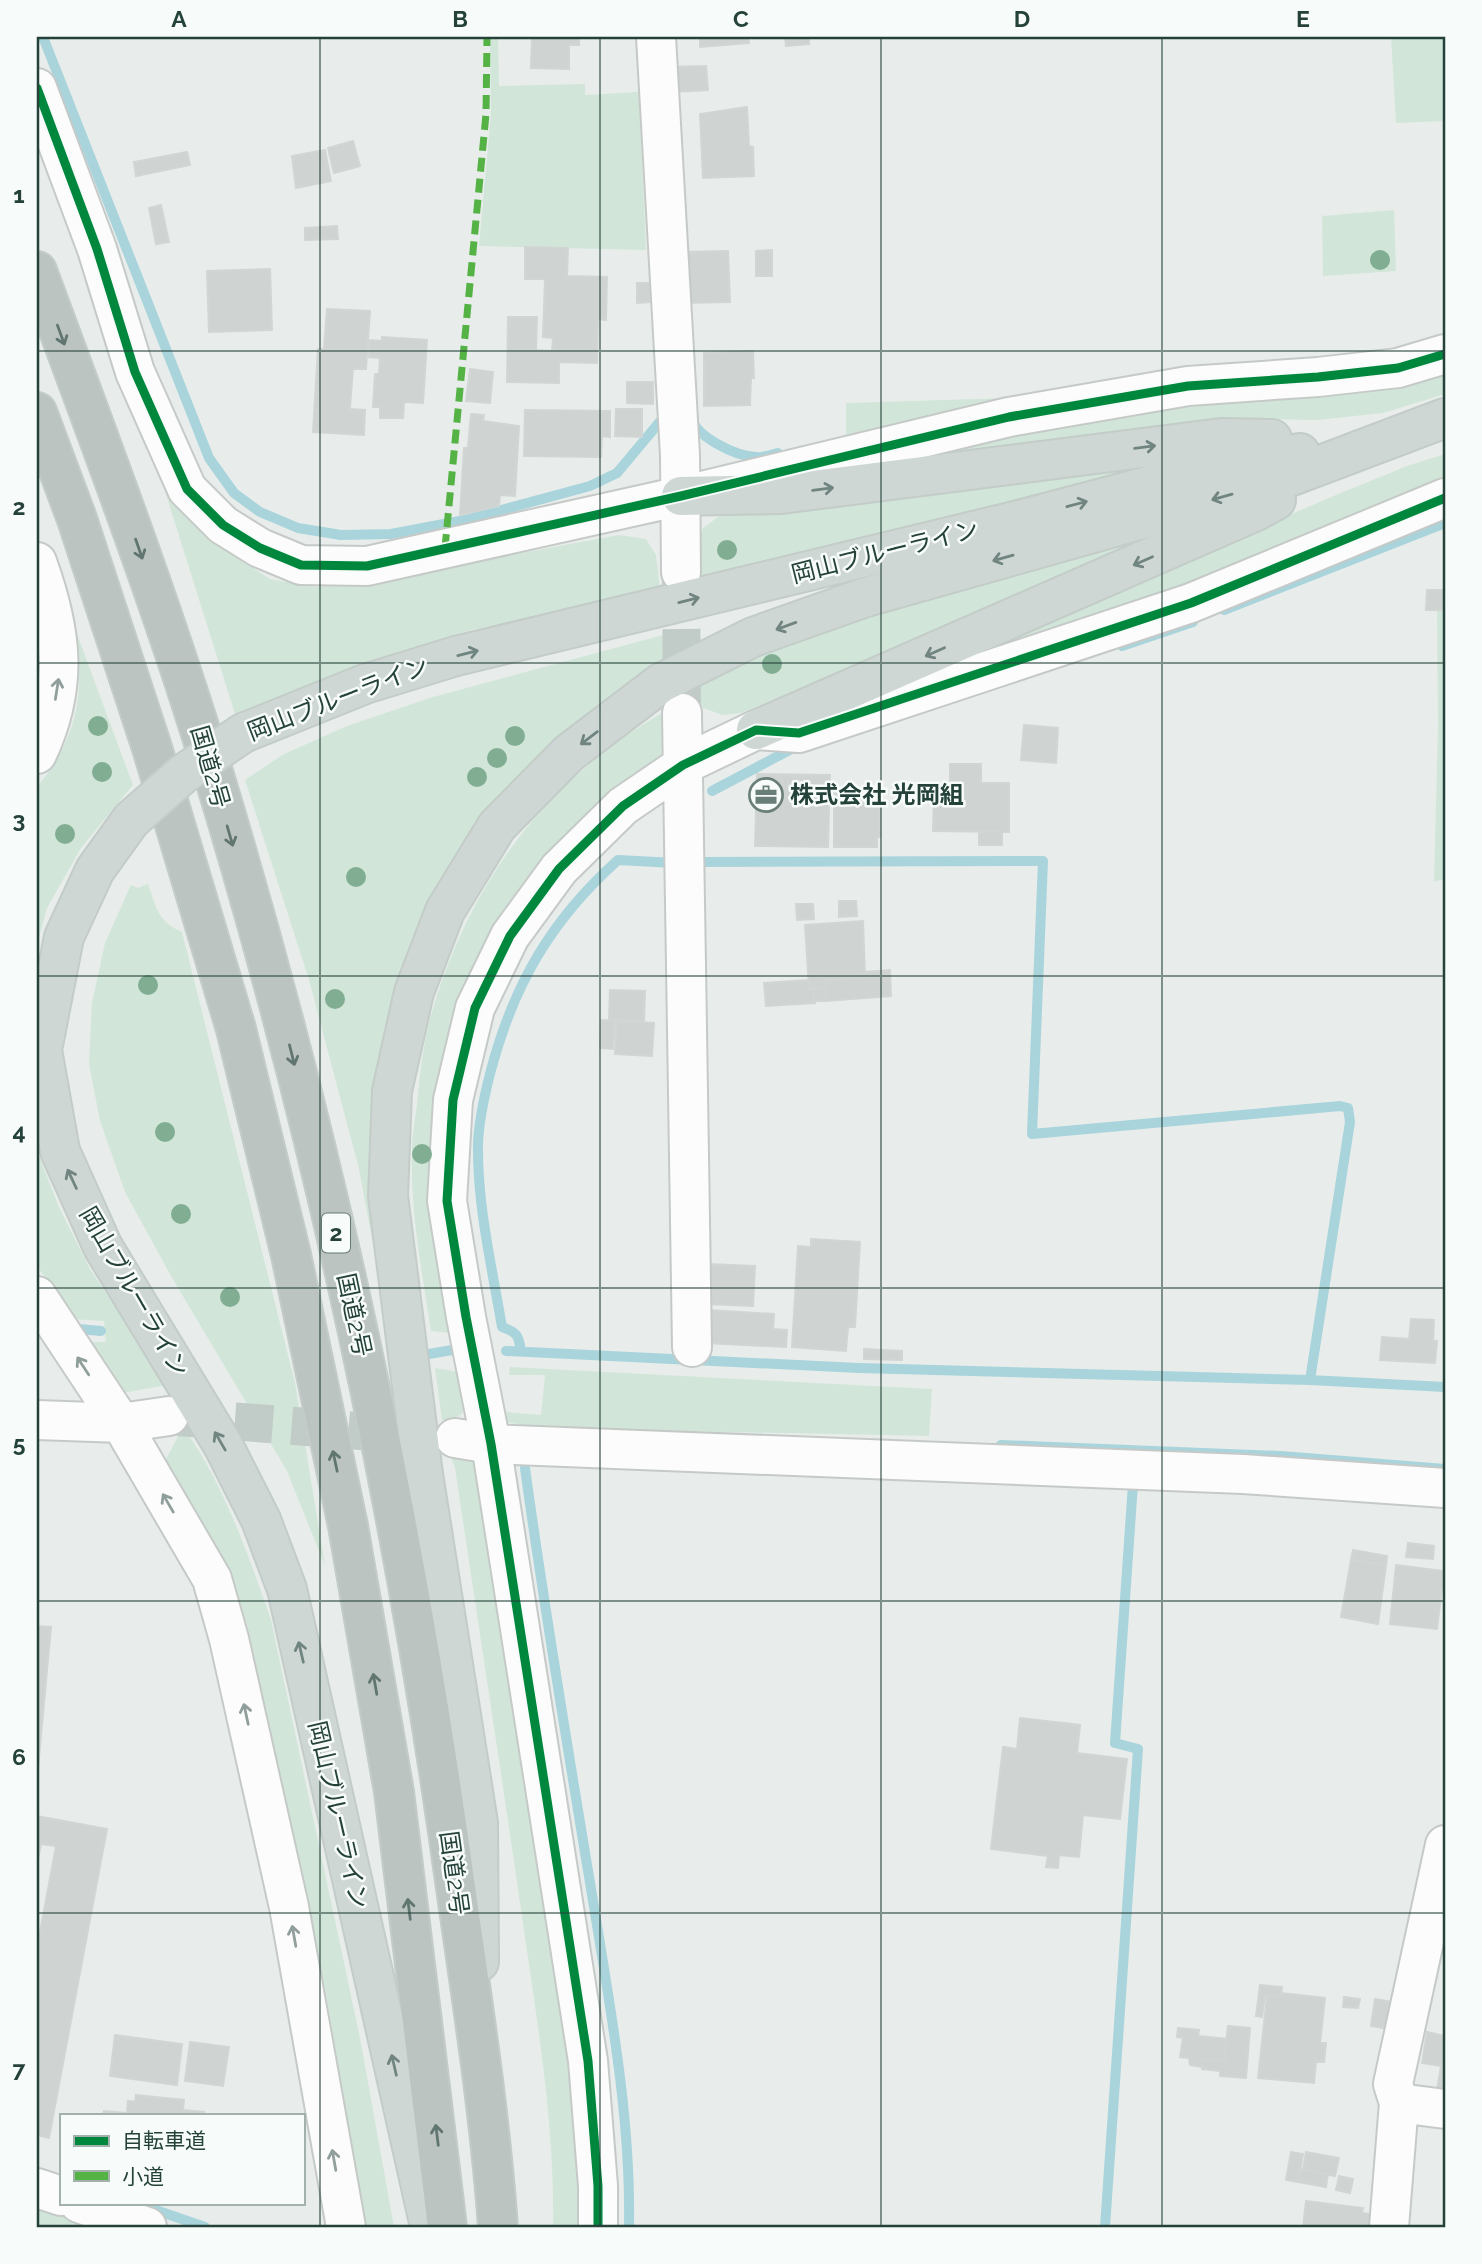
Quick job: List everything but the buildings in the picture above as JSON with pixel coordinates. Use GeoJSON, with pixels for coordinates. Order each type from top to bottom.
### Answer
{"type":"FeatureCollection","features":[{"type":"Feature","properties":{"kind":"highway","name":"国道2号"},"geometry":{"type":"LineString","coordinates":[[37,271],[123,503],[200,729],[279,1006],[328,1200],[395,1510],[442,1784],[480,2059],[498,2227]]}},
{"type":"Feature","properties":{"kind":"highway","name":"国道2号"},"geometry":{"type":"LineString","coordinates":[[37,412],[77,519],[157,764],[236,1029],[291,1255],[348,1526],[394,1792],[447,2227]]}},
{"type":"Feature","properties":{"kind":"main road","name":"岡山ブルーライン"},"geometry":{"type":"LineString","coordinates":[[480,2059],[478,1823],[423,1474],[388,1196],[392,1091],[414,992],[445,911],[497,825],[569,753],[661,683],[753,637],[866,597],[1281,480],[1445,418]]}},
{"type":"Feature","properties":{"kind":"main road"},"geometry":{"type":"LineString","coordinates":[[681,496],[781,494],[1221,438],[1379,442]]}},
{"type":"Feature","properties":{"kind":"main road"},"geometry":{"type":"LineString","coordinates":[[756,730],[1256,511],[1379,442]]}},
{"type":"Feature","properties":{"kind":"main road","name":"岡山ブルーライン"},"geometry":{"type":"LineString","coordinates":[[430,2227],[287,1589],[261,1520],[223,1445],[103,1247],[60,1152],[42,1050],[64,937],[95,870],[131,820],[183,774],[243,733],[365,684],[456,656],[1019,520],[1231,464],[1379,442]]}},
{"type":"Feature","properties":{"kind":"street"},"geometry":{"type":"LineString","coordinates":[[656,37],[681,496],[681,572]]}},
{"type":"Feature","properties":{"kind":"street"},"geometry":{"type":"LineString","coordinates":[[37,88],[97,249],[135,372],[187,489],[223,525],[260,548],[301,565],[367,566],[681,496],[1009,417],[1188,386],[1318,377],[1398,368],[1445,354]]}},
{"type":"Feature","properties":{"kind":"street"},"geometry":{"type":"LineString","coordinates":[[598,2227],[598,2186],[588,2061],[473,1441],[466,1317],[447,1201],[453,1100],[475,1008],[510,936],[559,869],[623,806],[683,765],[756,730],[799,733],[1191,603],[1445,498]]}},
{"type":"Feature","properties":{"kind":"street"},"geometry":{"type":"LineString","coordinates":[[37,562],[56,625],[60,668],[52,715],[37,754]]}},
{"type":"Feature","properties":{"kind":"street"},"geometry":{"type":"LineString","coordinates":[[682,713],[692,1347]]}},
{"type":"Feature","properties":{"kind":"street"},"geometry":{"type":"LineString","coordinates":[[37,1296],[121,1423],[212,1579],[229,1639],[289,1907],[346,2227]]}},
{"type":"Feature","properties":{"kind":"street"},"geometry":{"type":"LineString","coordinates":[[37,1420],[121,1423],[169,1416]]}},
{"type":"Feature","properties":{"kind":"street"},"geometry":{"type":"LineString","coordinates":[[473,1441],[1230,1473],[1445,1488]]}},
{"type":"Feature","properties":{"kind":"street"},"geometry":{"type":"LineString","coordinates":[[1389,2227],[1399,2104],[1393,2084],[1445,1845]]}},
{"type":"Feature","properties":{"kind":"street"},"geometry":{"type":"LineString","coordinates":[[1399,2104],[1445,2109]]}},
{"type":"Feature","properties":{"kind":"street"},"geometry":{"type":"LineString","coordinates":[[37,2188],[60,2196]]}},
{"type":"Feature","properties":{"kind":"street"},"geometry":{"type":"LineString","coordinates":[[82,2204],[147,2227]]}},
{"type":"Feature","properties":{"kind":"green space"},"geometry":{"type":"Polygon","coordinates":[[[490,37],[498,37],[499,86],[585,84],[585,95],[639,92],[646,250],[479,246],[491,113],[490,37]]]}},
{"type":"Feature","properties":{"kind":"green space"},"geometry":{"type":"Polygon","coordinates":[[[1391,37],[1445,37],[1445,121],[1396,123],[1391,37]]]}},
{"type":"Feature","properties":{"kind":"green space"},"geometry":{"type":"Polygon","coordinates":[[[1394,210],[1396,271],[1323,276],[1322,216],[1394,210]]]}},
{"type":"Feature","properties":{"kind":"green space"},"geometry":{"type":"Polygon","coordinates":[[[1445,370],[1445,394],[1383,413],[1318,420],[1251,419],[785,484],[1178,398],[1445,370]]]}},
{"type":"Feature","properties":{"kind":"green space"},"geometry":{"type":"Polygon","coordinates":[[[1080,396],[846,445],[846,403],[1080,396]]]}},
{"type":"Feature","properties":{"kind":"green space"},"geometry":{"type":"Polygon","coordinates":[[[1445,454],[1445,486],[1289,550],[823,715],[1336,495],[1407,466],[1445,454]]]}},
{"type":"Feature","properties":{"kind":"green space"},"geometry":{"type":"Polygon","coordinates":[[[1151,462],[1152,471],[696,578],[697,545],[703,528],[718,517],[895,497],[1151,462]]]}},
{"type":"Feature","properties":{"kind":"green space"},"geometry":{"type":"Polygon","coordinates":[[[164,488],[205,537],[270,579],[315,587],[366,582],[619,535],[646,539],[656,555],[660,589],[467,631],[360,665],[235,714],[164,488]]]}},
{"type":"Feature","properties":{"kind":"green space"},"geometry":{"type":"Polygon","coordinates":[[[1164,527],[1167,534],[741,713],[722,715],[701,707],[694,693],[718,675],[748,660],[852,620],[1164,527]]]}},
{"type":"Feature","properties":{"kind":"green space"},"geometry":{"type":"Polygon","coordinates":[[[1437,607],[1445,608],[1445,880],[1434,881],[1438,727],[1437,607]]]}},
{"type":"Feature","properties":{"kind":"green space"},"geometry":{"type":"Polygon","coordinates":[[[74,626],[133,785],[81,848],[47,908],[37,945],[37,787],[60,753],[75,715],[79,679],[74,626]]]}},
{"type":"Feature","properties":{"kind":"green space"},"geometry":{"type":"Polygon","coordinates":[[[663,635],[663,665],[575,722],[516,778],[463,847],[423,921],[384,1303],[359,1169],[309,980],[245,780],[284,754],[347,726],[433,697],[663,635]]]}},
{"type":"Feature","properties":{"kind":"green space"},"geometry":{"type":"Polygon","coordinates":[[[664,712],[661,759],[481,959],[451,1333],[431,1331],[415,1219],[412,1145],[425,1041],[450,959],[493,874],[520,836],[585,768],[622,739],[664,712]]]}},
{"type":"Feature","properties":{"kind":"green space"},"geometry":{"type":"Polygon","coordinates":[[[148,884],[163,918],[182,932],[295,1383],[325,1566],[287,1471],[171,1276],[125,1192],[100,1121],[89,1064],[92,1003],[105,943],[131,885],[138,888],[148,884]]]}},
{"type":"Feature","properties":{"kind":"green space"},"geometry":{"type":"Polygon","coordinates":[[[37,1151],[59,1207],[90,1269],[167,1385],[123,1393],[88,1342],[106,1342],[104,1321],[73,1319],[37,1266],[37,1151]]]}},
{"type":"Feature","properties":{"kind":"green space"},"geometry":{"type":"Polygon","coordinates":[[[510,1367],[932,1389],[929,1436],[534,1428],[507,1422],[506,1412],[541,1415],[545,1375],[509,1375],[510,1367]]]}},
{"type":"Feature","properties":{"kind":"green space"},"geometry":{"type":"Polygon","coordinates":[[[435,1368],[459,1372],[465,1403],[462,1414],[453,1419],[442,1420],[435,1368]]]}},
{"type":"Feature","properties":{"kind":"green space"},"geometry":{"type":"Polygon","coordinates":[[[183,1427],[223,1496],[271,1620],[360,2038],[394,2227],[366,2227],[325,1988],[247,1624],[222,1557],[166,1459],[183,1427]]]}},
{"type":"Feature","properties":{"kind":"green space"},"geometry":{"type":"Polygon","coordinates":[[[448,1450],[466,1454],[474,1461],[531,1779],[577,2109],[580,2227],[553,2227],[548,2108],[538,2028],[455,1468],[448,1450]]]}},
{"type":"Feature","properties":{"kind":"green space"},"geometry":{"type":"Polygon","coordinates":[[[39,2204],[100,2227],[37,2227],[39,2204]]]}},
{"type":"Feature","properties":{"kind":"waterway"},"geometry":{"type":"LineString","coordinates":[[43,37],[209,458],[234,493],[260,512],[298,528],[341,535],[391,534],[465,520],[590,486],[617,473],[668,412]]}},
{"type":"Feature","properties":{"kind":"waterway"},"geometry":{"type":"LineString","coordinates":[[691,417],[700,432],[728,449],[758,457],[778,453]]}},
{"type":"Feature","properties":{"kind":"waterway"},"geometry":{"type":"LineString","coordinates":[[1224,610],[1445,523]]}},
{"type":"Feature","properties":{"kind":"waterway"},"geometry":{"type":"LineString","coordinates":[[1122,646],[1193,622]]}},
{"type":"Feature","properties":{"kind":"waterway"},"geometry":{"type":"LineString","coordinates":[[37,651],[37,686]]}},
{"type":"Feature","properties":{"kind":"waterway"},"geometry":{"type":"LineString","coordinates":[[712,791],[799,745]]}},
{"type":"Feature","properties":{"kind":"waterway"},"geometry":{"type":"LineString","coordinates":[[521,1351],[516,1335],[502,1327],[486,1236],[478,1166],[481,1116],[500,1039],[511,1009],[538,955],[554,930],[594,883],[618,860],[675,863]]}},
{"type":"Feature","properties":{"kind":"waterway"},"geometry":{"type":"LineString","coordinates":[[700,862],[1043,861],[1032,1134],[1340,1106],[1348,1108],[1350,1122],[1310,1380]]}},
{"type":"Feature","properties":{"kind":"waterway"},"geometry":{"type":"LineString","coordinates":[[79,1329],[101,1331]]}},
{"type":"Feature","properties":{"kind":"waterway"},"geometry":{"type":"LineString","coordinates":[[429,1354],[458,1349]]}},
{"type":"Feature","properties":{"kind":"waterway"},"geometry":{"type":"LineString","coordinates":[[506,1351],[859,1368],[1310,1380],[1445,1387]]}},
{"type":"Feature","properties":{"kind":"waterway"},"geometry":{"type":"LineString","coordinates":[[1001,1445],[1281,1456],[1445,1469]]}},
{"type":"Feature","properties":{"kind":"waterway"},"geometry":{"type":"LineString","coordinates":[[525,1468],[619,2066],[627,2147],[629,2227]]}},
{"type":"Feature","properties":{"kind":"waterway"},"geometry":{"type":"LineString","coordinates":[[1105,2227],[1138,1749],[1115,1743],[1133,1484]]}},
{"type":"Feature","properties":{"kind":"waterway"},"geometry":{"type":"LineString","coordinates":[[141,2205],[205,2227]]}},
{"type":"Feature","properties":{"kind":"tunnel"},"geometry":{"type":"LineString","coordinates":[[681,572],[682,703]]}},
{"type":"Feature","properties":{"kind":"tunnel"},"geometry":{"type":"LineString","coordinates":[[178,1417],[411,1435]]}},
{"type":"Feature","properties":{"kind":"marked path"},"geometry":{"type":"LineString","coordinates":[[445,548],[486,114],[487,37]]}},
{"type":"Feature","properties":{"kind":"cycle path"},"geometry":{"type":"LineString","coordinates":[[37,88],[97,249],[135,372],[187,489],[223,525],[260,548],[301,565],[367,566],[681,496],[1009,417],[1188,386],[1318,377],[1398,368],[1445,354]]}},
{"type":"Feature","properties":{"kind":"cycle path"},"geometry":{"type":"LineString","coordinates":[[598,2227],[598,2186],[588,2061],[491,1444],[447,1201],[453,1100],[475,1008],[510,936],[559,869],[623,806],[683,765],[756,730],[799,733],[1191,603],[1445,498]]}},
{"type":"Feature","properties":{"kind":"place","name":"株式会社 光岡組"},"geometry":{"type":"Point","coordinates":[766,795]}}]}
